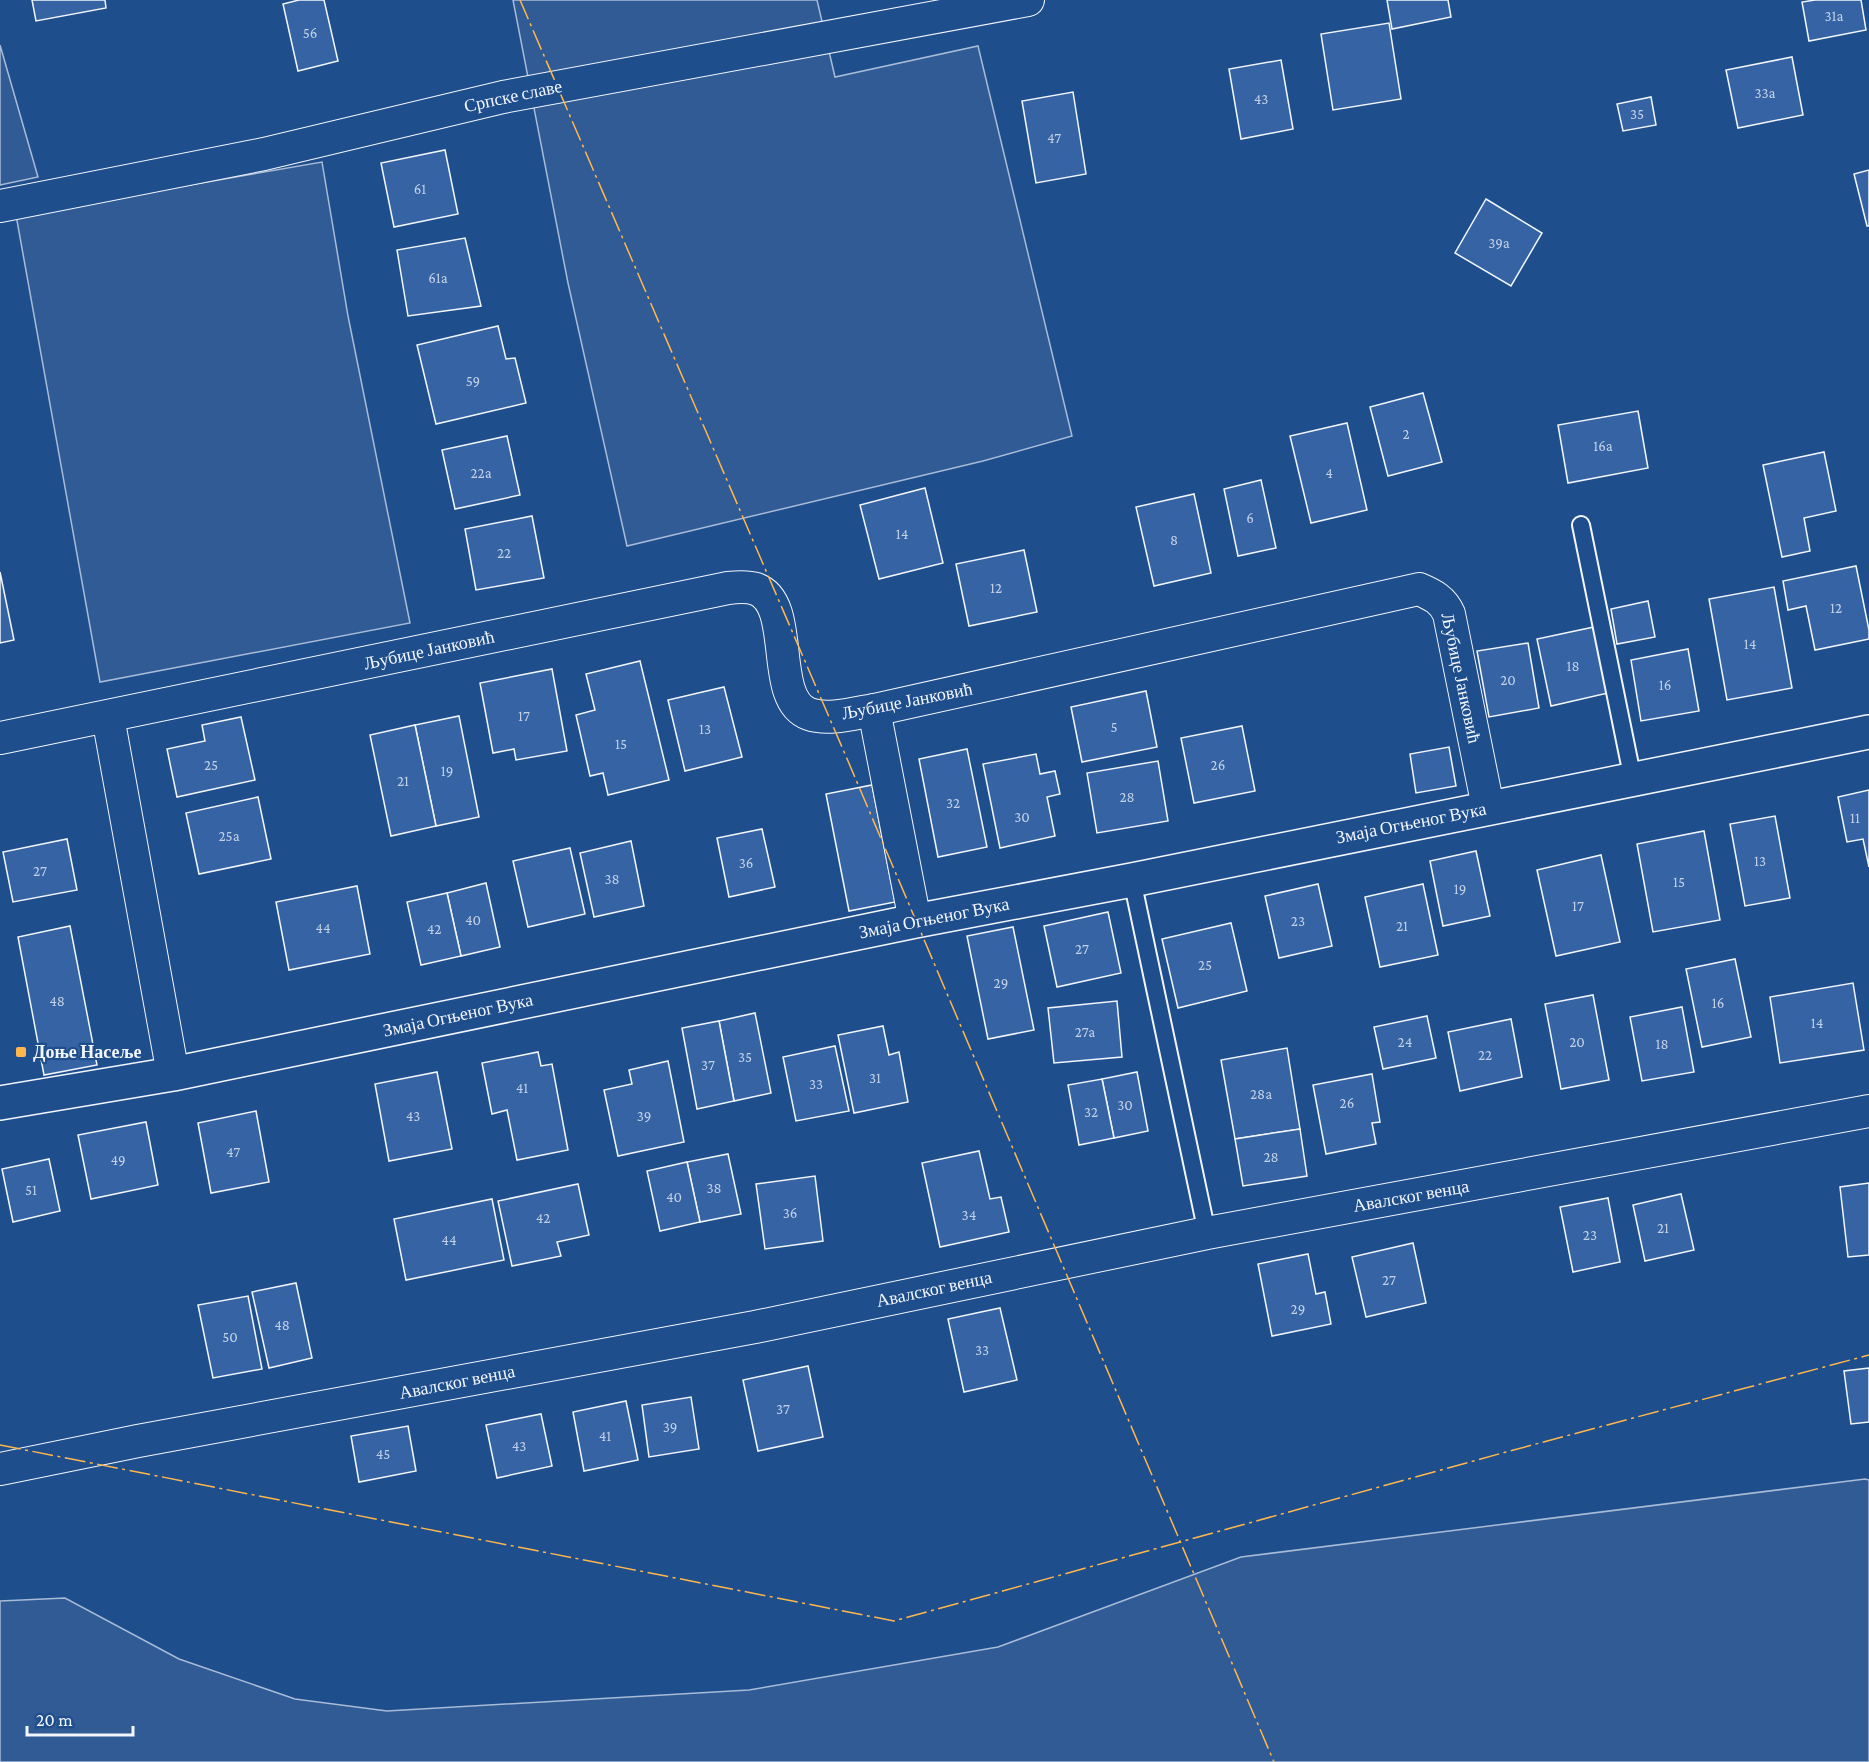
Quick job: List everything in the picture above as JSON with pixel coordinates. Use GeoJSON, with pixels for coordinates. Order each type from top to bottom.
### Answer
{"type":"FeatureCollection","features":[{"type":"Feature","properties":{"kind":"street","name":"Српске славе"},"geometry":{"type":"LineString","coordinates":[[0,206],[264,154],[503,97],[1029,0]]}},
{"type":"Feature","properties":{"kind":"street","name":"Љубице Јанковић"},"geometry":{"type":"LineString","coordinates":[[0,738],[728,588],[757,589],[775,606],[787,682],[796,706],[809,714],[824,717],[874,710],[1419,589],[1432,594],[1444,603],[1449,614],[1488,807]]}},
{"type":"Feature","properties":{"kind":"street"},"geometry":{"type":"LineString","coordinates":[[874,710],[915,921]]}},
{"type":"Feature","properties":{"kind":"street"},"geometry":{"type":"LineString","coordinates":[[108,717],[173,1074]]}},
{"type":"Feature","properties":{"kind":"street","name":"Змаја Огњеног Вука"},"geometry":{"type":"LineString","coordinates":[[0,1103],[173,1074],[915,921],[1132,880],[1869,732]]}},
{"type":"Feature","properties":{"kind":"street","name":"Авалског венца"},"geometry":{"type":"LineString","coordinates":[[0,1469],[149,1439],[755,1327],[1207,1233],[1869,1111]]}},
{"type":"Feature","properties":{"kind":"lane"},"geometry":{"type":"LineString","coordinates":[[1581,525],[1633,780]]}},
{"type":"Feature","properties":{"kind":"lane"},"geometry":{"type":"LineString","coordinates":[[1132,880],[1207,1233]]}},
{"type":"Feature","properties":{"kind":"shaded area"},"geometry":{"type":"Polygon","coordinates":[[[513,0],[817,0],[835,77],[978,46],[1072,436],[983,461],[627,546],[568,283],[513,0]]]}},
{"type":"Feature","properties":{"kind":"shaded area"},"geometry":{"type":"Polygon","coordinates":[[[0,45],[38,177],[0,185],[0,45]]]}},
{"type":"Feature","properties":{"kind":"shaded area"},"geometry":{"type":"Polygon","coordinates":[[[322,162],[348,316],[410,623],[100,682],[16,215],[322,162]]]}},
{"type":"Feature","properties":{"kind":"shaded area"},"geometry":{"type":"Polygon","coordinates":[[[1869,1480],[1869,1762],[0,1762],[0,1601],[65,1598],[179,1659],[295,1699],[387,1711],[749,1690],[998,1647],[1241,1557],[1869,1480]]]}},
{"type":"Feature","properties":{"kind":"building"},"geometry":{"type":"Polygon","coordinates":[[[32,0],[105,0],[106,8],[36,21],[32,0]]]}},
{"type":"Feature","properties":{"kind":"building"},"geometry":{"type":"Polygon","coordinates":[[[299,0],[324,0],[338,61],[298,71],[283,4],[299,0]]]}},
{"type":"Feature","properties":{"kind":"building"},"geometry":{"type":"Polygon","coordinates":[[[1387,0],[1448,0],[1451,17],[1392,29],[1387,0]]]}},
{"type":"Feature","properties":{"kind":"building"},"geometry":{"type":"Polygon","coordinates":[[[1861,0],[1866,30],[1809,41],[1802,2],[1861,0]]]}},
{"type":"Feature","properties":{"kind":"building"},"geometry":{"type":"Polygon","coordinates":[[[1389,23],[1401,99],[1333,110],[1321,34],[1389,23]]]}},
{"type":"Feature","properties":{"kind":"building"},"geometry":{"type":"Polygon","coordinates":[[[1792,57],[1803,115],[1738,128],[1726,70],[1792,57]]]}},
{"type":"Feature","properties":{"kind":"building"},"geometry":{"type":"Polygon","coordinates":[[[1281,60],[1293,129],[1241,139],[1229,69],[1281,60]]]}},
{"type":"Feature","properties":{"kind":"building"},"geometry":{"type":"Polygon","coordinates":[[[1073,92],[1086,174],[1036,183],[1022,101],[1073,92]]]}},
{"type":"Feature","properties":{"kind":"building"},"geometry":{"type":"Polygon","coordinates":[[[1651,97],[1656,125],[1623,131],[1617,104],[1651,97]]]}},
{"type":"Feature","properties":{"kind":"building"},"geometry":{"type":"Polygon","coordinates":[[[445,150],[458,214],[394,227],[381,163],[445,150]]]}},
{"type":"Feature","properties":{"kind":"building"},"geometry":{"type":"Polygon","coordinates":[[[1869,170],[1869,226],[1867,226],[1854,174],[1869,170]]]}},
{"type":"Feature","properties":{"kind":"building"},"geometry":{"type":"Polygon","coordinates":[[[1486,199],[1542,233],[1511,286],[1455,253],[1486,199]]]}},
{"type":"Feature","properties":{"kind":"building"},"geometry":{"type":"Polygon","coordinates":[[[465,238],[481,306],[408,316],[397,250],[465,238]]]}},
{"type":"Feature","properties":{"kind":"building"},"geometry":{"type":"Polygon","coordinates":[[[498,326],[506,359],[515,358],[526,403],[436,424],[417,345],[498,326]]]}},
{"type":"Feature","properties":{"kind":"building"},"geometry":{"type":"Polygon","coordinates":[[[1423,393],[1442,462],[1388,476],[1370,407],[1423,393]]]}},
{"type":"Feature","properties":{"kind":"building"},"geometry":{"type":"Polygon","coordinates":[[[1638,411],[1648,468],[1568,483],[1558,425],[1638,411]]]}},
{"type":"Feature","properties":{"kind":"building"},"geometry":{"type":"Polygon","coordinates":[[[1347,423],[1367,510],[1311,523],[1290,436],[1347,423]]]}},
{"type":"Feature","properties":{"kind":"building"},"geometry":{"type":"Polygon","coordinates":[[[507,436],[520,495],[455,509],[442,450],[507,436]]]}},
{"type":"Feature","properties":{"kind":"building"},"geometry":{"type":"Polygon","coordinates":[[[1824,452],[1836,511],[1804,518],[1810,551],[1782,557],[1763,465],[1824,452]]]}},
{"type":"Feature","properties":{"kind":"building"},"geometry":{"type":"Polygon","coordinates":[[[1261,480],[1276,548],[1238,556],[1224,489],[1261,480]]]}},
{"type":"Feature","properties":{"kind":"building"},"geometry":{"type":"Polygon","coordinates":[[[925,488],[943,563],[879,579],[860,505],[925,488]]]}},
{"type":"Feature","properties":{"kind":"building"},"geometry":{"type":"Polygon","coordinates":[[[1194,494],[1211,573],[1154,586],[1136,507],[1194,494]]]}},
{"type":"Feature","properties":{"kind":"building"},"geometry":{"type":"Polygon","coordinates":[[[532,516],[544,578],[476,590],[465,529],[532,516]]]}},
{"type":"Feature","properties":{"kind":"building"},"geometry":{"type":"Polygon","coordinates":[[[1024,550],[1037,612],[969,626],[956,564],[1024,550]]]}},
{"type":"Feature","properties":{"kind":"building"},"geometry":{"type":"Polygon","coordinates":[[[1856,566],[1869,639],[1815,650],[1806,606],[1788,610],[1783,581],[1856,566]]]}},
{"type":"Feature","properties":{"kind":"building"},"geometry":{"type":"Polygon","coordinates":[[[0,572],[14,640],[0,643],[0,572]]]}},
{"type":"Feature","properties":{"kind":"building"},"geometry":{"type":"Polygon","coordinates":[[[1774,587],[1792,688],[1727,700],[1709,599],[1774,587]]]}},
{"type":"Feature","properties":{"kind":"building"},"geometry":{"type":"Polygon","coordinates":[[[1648,601],[1655,637],[1617,644],[1611,609],[1648,601]]]}},
{"type":"Feature","properties":{"kind":"building"},"geometry":{"type":"Polygon","coordinates":[[[1594,627],[1608,693],[1551,706],[1537,639],[1594,627]]]}},
{"type":"Feature","properties":{"kind":"building"},"geometry":{"type":"Polygon","coordinates":[[[1528,643],[1539,708],[1489,717],[1477,651],[1528,643]]]}},
{"type":"Feature","properties":{"kind":"building"},"geometry":{"type":"Polygon","coordinates":[[[1688,649],[1699,711],[1641,721],[1631,660],[1688,649]]]}},
{"type":"Feature","properties":{"kind":"building"},"geometry":{"type":"Polygon","coordinates":[[[640,661],[669,780],[608,795],[603,773],[590,776],[576,715],[595,710],[586,674],[640,661]]]}},
{"type":"Feature","properties":{"kind":"building"},"geometry":{"type":"Polygon","coordinates":[[[552,669],[567,751],[516,760],[514,749],[493,753],[480,683],[552,669]]]}},
{"type":"Feature","properties":{"kind":"building"},"geometry":{"type":"Polygon","coordinates":[[[724,687],[742,757],[685,771],[668,700],[724,687]]]}},
{"type":"Feature","properties":{"kind":"building"},"geometry":{"type":"Polygon","coordinates":[[[1146,691],[1157,747],[1082,762],[1071,707],[1146,691]]]}},
{"type":"Feature","properties":{"kind":"building"},"geometry":{"type":"Polygon","coordinates":[[[459,716],[479,817],[436,826],[415,725],[459,716]]]}},
{"type":"Feature","properties":{"kind":"building"},"geometry":{"type":"Polygon","coordinates":[[[241,717],[255,780],[177,797],[167,749],[205,741],[202,725],[241,717]]]}},
{"type":"Feature","properties":{"kind":"building"},"geometry":{"type":"Polygon","coordinates":[[[415,725],[436,826],[391,836],[370,735],[415,725]]]}},
{"type":"Feature","properties":{"kind":"building"},"geometry":{"type":"Polygon","coordinates":[[[1242,726],[1255,791],[1194,803],[1181,738],[1242,726]]]}},
{"type":"Feature","properties":{"kind":"building"},"geometry":{"type":"Polygon","coordinates":[[[1449,747],[1456,786],[1416,793],[1410,754],[1449,747]]]}},
{"type":"Feature","properties":{"kind":"building"},"geometry":{"type":"Polygon","coordinates":[[[967,749],[987,847],[938,857],[919,759],[967,749]]]}},
{"type":"Feature","properties":{"kind":"building"},"geometry":{"type":"Polygon","coordinates":[[[1036,754],[1040,774],[1055,771],[1060,794],[1047,797],[1055,836],[1000,848],[983,764],[1036,754]]]}},
{"type":"Feature","properties":{"kind":"building"},"geometry":{"type":"Polygon","coordinates":[[[1158,761],[1168,821],[1097,833],[1087,773],[1158,761]]]}},
{"type":"Feature","properties":{"kind":"building"},"geometry":{"type":"Polygon","coordinates":[[[872,785],[895,902],[849,911],[826,794],[872,785]]]}},
{"type":"Feature","properties":{"kind":"building"},"geometry":{"type":"Polygon","coordinates":[[[1869,790],[1869,867],[1863,839],[1847,842],[1838,797],[1869,790]]]}},
{"type":"Feature","properties":{"kind":"building"},"geometry":{"type":"Polygon","coordinates":[[[258,797],[271,859],[199,874],[186,813],[258,797]]]}},
{"type":"Feature","properties":{"kind":"building"},"geometry":{"type":"Polygon","coordinates":[[[1775,816],[1790,898],[1745,906],[1730,824],[1775,816]]]}},
{"type":"Feature","properties":{"kind":"building"},"geometry":{"type":"Polygon","coordinates":[[[762,829],[775,887],[729,897],[717,838],[762,829]]]}},
{"type":"Feature","properties":{"kind":"building"},"geometry":{"type":"Polygon","coordinates":[[[1704,831],[1720,920],[1653,932],[1637,844],[1704,831]]]}},
{"type":"Feature","properties":{"kind":"building"},"geometry":{"type":"Polygon","coordinates":[[[67,839],[77,890],[13,902],[3,852],[67,839]]]}},
{"type":"Feature","properties":{"kind":"building"},"geometry":{"type":"Polygon","coordinates":[[[631,841],[644,906],[594,917],[580,853],[631,841]]]}},
{"type":"Feature","properties":{"kind":"building"},"geometry":{"type":"Polygon","coordinates":[[[570,848],[585,914],[528,927],[513,861],[570,848]]]}},
{"type":"Feature","properties":{"kind":"building"},"geometry":{"type":"Polygon","coordinates":[[[1476,851],[1490,916],[1443,926],[1430,861],[1476,851]]]}},
{"type":"Feature","properties":{"kind":"building"},"geometry":{"type":"Polygon","coordinates":[[[1601,855],[1620,942],[1556,956],[1537,870],[1601,855]]]}},
{"type":"Feature","properties":{"kind":"building"},"geometry":{"type":"Polygon","coordinates":[[[486,883],[500,947],[461,956],[447,893],[486,883]]]}},
{"type":"Feature","properties":{"kind":"building"},"geometry":{"type":"Polygon","coordinates":[[[1318,884],[1332,946],[1279,958],[1265,896],[1318,884]]]}},
{"type":"Feature","properties":{"kind":"building"},"geometry":{"type":"Polygon","coordinates":[[[1423,884],[1438,955],[1380,967],[1365,897],[1423,884]]]}},
{"type":"Feature","properties":{"kind":"building"},"geometry":{"type":"Polygon","coordinates":[[[357,886],[370,954],[289,970],[276,902],[357,886]]]}},
{"type":"Feature","properties":{"kind":"building"},"geometry":{"type":"Polygon","coordinates":[[[447,893],[461,956],[421,965],[407,902],[447,893]]]}},
{"type":"Feature","properties":{"kind":"building"},"geometry":{"type":"Polygon","coordinates":[[[1108,912],[1121,973],[1057,987],[1044,926],[1108,912]]]}},
{"type":"Feature","properties":{"kind":"building"},"geometry":{"type":"Polygon","coordinates":[[[1231,923],[1247,991],[1178,1008],[1162,939],[1231,923]]]}},
{"type":"Feature","properties":{"kind":"building"},"geometry":{"type":"Polygon","coordinates":[[[70,926],[97,1065],[44,1075],[18,937],[70,926]]]}},
{"type":"Feature","properties":{"kind":"building"},"geometry":{"type":"Polygon","coordinates":[[[1013,927],[1034,1030],[988,1039],[967,936],[1013,927]]]}},
{"type":"Feature","properties":{"kind":"building"},"geometry":{"type":"Polygon","coordinates":[[[1735,959],[1751,1037],[1702,1047],[1686,969],[1735,959]]]}},
{"type":"Feature","properties":{"kind":"building"},"geometry":{"type":"Polygon","coordinates":[[[1853,983],[1864,1050],[1780,1063],[1770,997],[1853,983]]]}},
{"type":"Feature","properties":{"kind":"building"},"geometry":{"type":"Polygon","coordinates":[[[1593,995],[1609,1080],[1561,1089],[1545,1004],[1593,995]]]}},
{"type":"Feature","properties":{"kind":"building"},"geometry":{"type":"Polygon","coordinates":[[[1117,1001],[1122,1057],[1054,1063],[1048,1008],[1117,1001]]]}},
{"type":"Feature","properties":{"kind":"building"},"geometry":{"type":"Polygon","coordinates":[[[1682,1007],[1694,1072],[1642,1081],[1630,1017],[1682,1007]]]}},
{"type":"Feature","properties":{"kind":"building"},"geometry":{"type":"Polygon","coordinates":[[[755,1013],[771,1093],[734,1101],[719,1021],[755,1013]]]}},
{"type":"Feature","properties":{"kind":"building"},"geometry":{"type":"Polygon","coordinates":[[[1427,1016],[1436,1058],[1383,1069],[1374,1027],[1427,1016]]]}},
{"type":"Feature","properties":{"kind":"building"},"geometry":{"type":"Polygon","coordinates":[[[1511,1019],[1522,1077],[1460,1091],[1448,1032],[1511,1019]]]}},
{"type":"Feature","properties":{"kind":"building"},"geometry":{"type":"Polygon","coordinates":[[[719,1021],[734,1101],[697,1109],[682,1028],[719,1021]]]}},
{"type":"Feature","properties":{"kind":"building"},"geometry":{"type":"Polygon","coordinates":[[[883,1026],[889,1055],[899,1052],[908,1102],[854,1113],[838,1035],[883,1026]]]}},
{"type":"Feature","properties":{"kind":"building"},"geometry":{"type":"Polygon","coordinates":[[[835,1046],[849,1111],[796,1121],[783,1057],[835,1046]]]}},
{"type":"Feature","properties":{"kind":"building"},"geometry":{"type":"Polygon","coordinates":[[[1287,1048],[1300,1129],[1235,1139],[1221,1060],[1287,1048]]]}},
{"type":"Feature","properties":{"kind":"building"},"geometry":{"type":"Polygon","coordinates":[[[538,1052],[541,1066],[552,1064],[568,1150],[517,1160],[507,1110],[492,1114],[482,1063],[538,1052]]]}},
{"type":"Feature","properties":{"kind":"building"},"geometry":{"type":"Polygon","coordinates":[[[668,1061],[684,1142],[618,1156],[604,1090],[632,1084],[629,1070],[668,1061]]]}},
{"type":"Feature","properties":{"kind":"building"},"geometry":{"type":"Polygon","coordinates":[[[437,1072],[452,1149],[389,1161],[375,1084],[437,1072]]]}},
{"type":"Feature","properties":{"kind":"building"},"geometry":{"type":"Polygon","coordinates":[[[1137,1072],[1148,1131],[1114,1138],[1102,1079],[1137,1072]]]}},
{"type":"Feature","properties":{"kind":"building"},"geometry":{"type":"Polygon","coordinates":[[[1372,1074],[1380,1122],[1372,1123],[1376,1144],[1326,1154],[1313,1085],[1372,1074]]]}},
{"type":"Feature","properties":{"kind":"building"},"geometry":{"type":"Polygon","coordinates":[[[1102,1079],[1114,1138],[1079,1145],[1068,1085],[1102,1079]]]}},
{"type":"Feature","properties":{"kind":"building"},"geometry":{"type":"Polygon","coordinates":[[[256,1111],[269,1182],[211,1193],[198,1123],[256,1111]]]}},
{"type":"Feature","properties":{"kind":"building"},"geometry":{"type":"Polygon","coordinates":[[[146,1122],[158,1185],[91,1199],[78,1135],[146,1122]]]}},
{"type":"Feature","properties":{"kind":"building"},"geometry":{"type":"Polygon","coordinates":[[[1300,1129],[1307,1176],[1243,1186],[1235,1139],[1300,1129]]]}},
{"type":"Feature","properties":{"kind":"building"},"geometry":{"type":"Polygon","coordinates":[[[979,1151],[990,1199],[1001,1197],[1009,1232],[940,1247],[922,1163],[979,1151]]]}},
{"type":"Feature","properties":{"kind":"building"},"geometry":{"type":"Polygon","coordinates":[[[728,1154],[741,1214],[700,1222],[687,1162],[728,1154]]]}},
{"type":"Feature","properties":{"kind":"building"},"geometry":{"type":"Polygon","coordinates":[[[49,1159],[60,1211],[13,1222],[2,1169],[49,1159]]]}},
{"type":"Feature","properties":{"kind":"building"},"geometry":{"type":"Polygon","coordinates":[[[687,1162],[700,1222],[660,1231],[647,1171],[687,1162]]]}},
{"type":"Feature","properties":{"kind":"building"},"geometry":{"type":"Polygon","coordinates":[[[815,1176],[823,1241],[765,1249],[756,1184],[815,1176]]]}},
{"type":"Feature","properties":{"kind":"building"},"geometry":{"type":"Polygon","coordinates":[[[1869,1183],[1869,1255],[1848,1257],[1840,1187],[1869,1183]]]}},
{"type":"Feature","properties":{"kind":"building"},"geometry":{"type":"Polygon","coordinates":[[[578,1184],[589,1235],[557,1242],[561,1256],[512,1266],[498,1201],[578,1184]]]}},
{"type":"Feature","properties":{"kind":"building"},"geometry":{"type":"Polygon","coordinates":[[[1681,1194],[1694,1250],[1645,1261],[1633,1205],[1681,1194]]]}},
{"type":"Feature","properties":{"kind":"building"},"geometry":{"type":"Polygon","coordinates":[[[1608,1198],[1620,1262],[1573,1272],[1560,1207],[1608,1198]]]}},
{"type":"Feature","properties":{"kind":"building"},"geometry":{"type":"Polygon","coordinates":[[[492,1199],[504,1260],[406,1280],[394,1219],[492,1199]]]}},
{"type":"Feature","properties":{"kind":"building"},"geometry":{"type":"Polygon","coordinates":[[[1413,1243],[1426,1303],[1366,1317],[1352,1257],[1413,1243]]]}},
{"type":"Feature","properties":{"kind":"building"},"geometry":{"type":"Polygon","coordinates":[[[1308,1254],[1316,1294],[1325,1292],[1331,1324],[1272,1336],[1258,1264],[1308,1254]]]}},
{"type":"Feature","properties":{"kind":"building"},"geometry":{"type":"Polygon","coordinates":[[[296,1283],[312,1358],[269,1368],[252,1292],[296,1283]]]}},
{"type":"Feature","properties":{"kind":"building"},"geometry":{"type":"Polygon","coordinates":[[[248,1296],[262,1369],[213,1378],[198,1305],[248,1296]]]}},
{"type":"Feature","properties":{"kind":"building"},"geometry":{"type":"Polygon","coordinates":[[[1000,1308],[1017,1380],[964,1392],[948,1319],[1000,1308]]]}},
{"type":"Feature","properties":{"kind":"building"},"geometry":{"type":"Polygon","coordinates":[[[808,1366],[823,1437],[758,1451],[743,1380],[808,1366]]]}},
{"type":"Feature","properties":{"kind":"building"},"geometry":{"type":"Polygon","coordinates":[[[1869,1368],[1869,1422],[1851,1424],[1844,1371],[1869,1368]]]}},
{"type":"Feature","properties":{"kind":"building"},"geometry":{"type":"Polygon","coordinates":[[[691,1397],[699,1449],[649,1457],[642,1405],[691,1397]]]}},
{"type":"Feature","properties":{"kind":"building"},"geometry":{"type":"Polygon","coordinates":[[[626,1401],[638,1460],[584,1471],[573,1412],[626,1401]]]}},
{"type":"Feature","properties":{"kind":"building"},"geometry":{"type":"Polygon","coordinates":[[[541,1414],[552,1466],[497,1478],[486,1425],[541,1414]]]}},
{"type":"Feature","properties":{"kind":"building"},"geometry":{"type":"Polygon","coordinates":[[[408,1426],[416,1471],[359,1482],[351,1436],[408,1426]]]}},
{"type":"Feature","properties":{"kind":"power"},"geometry":{"type":"LineString","coordinates":[[520,0],[848,761],[1274,1762]]}},
{"type":"Feature","properties":{"kind":"power"},"geometry":{"type":"LineString","coordinates":[[0,1445],[894,1621],[1506,1452],[1869,1355]]}},
{"type":"Feature","properties":{"kind":"place","name":"Доње Насеље"},"geometry":{"type":"Point","coordinates":[21,1052]}}]}
